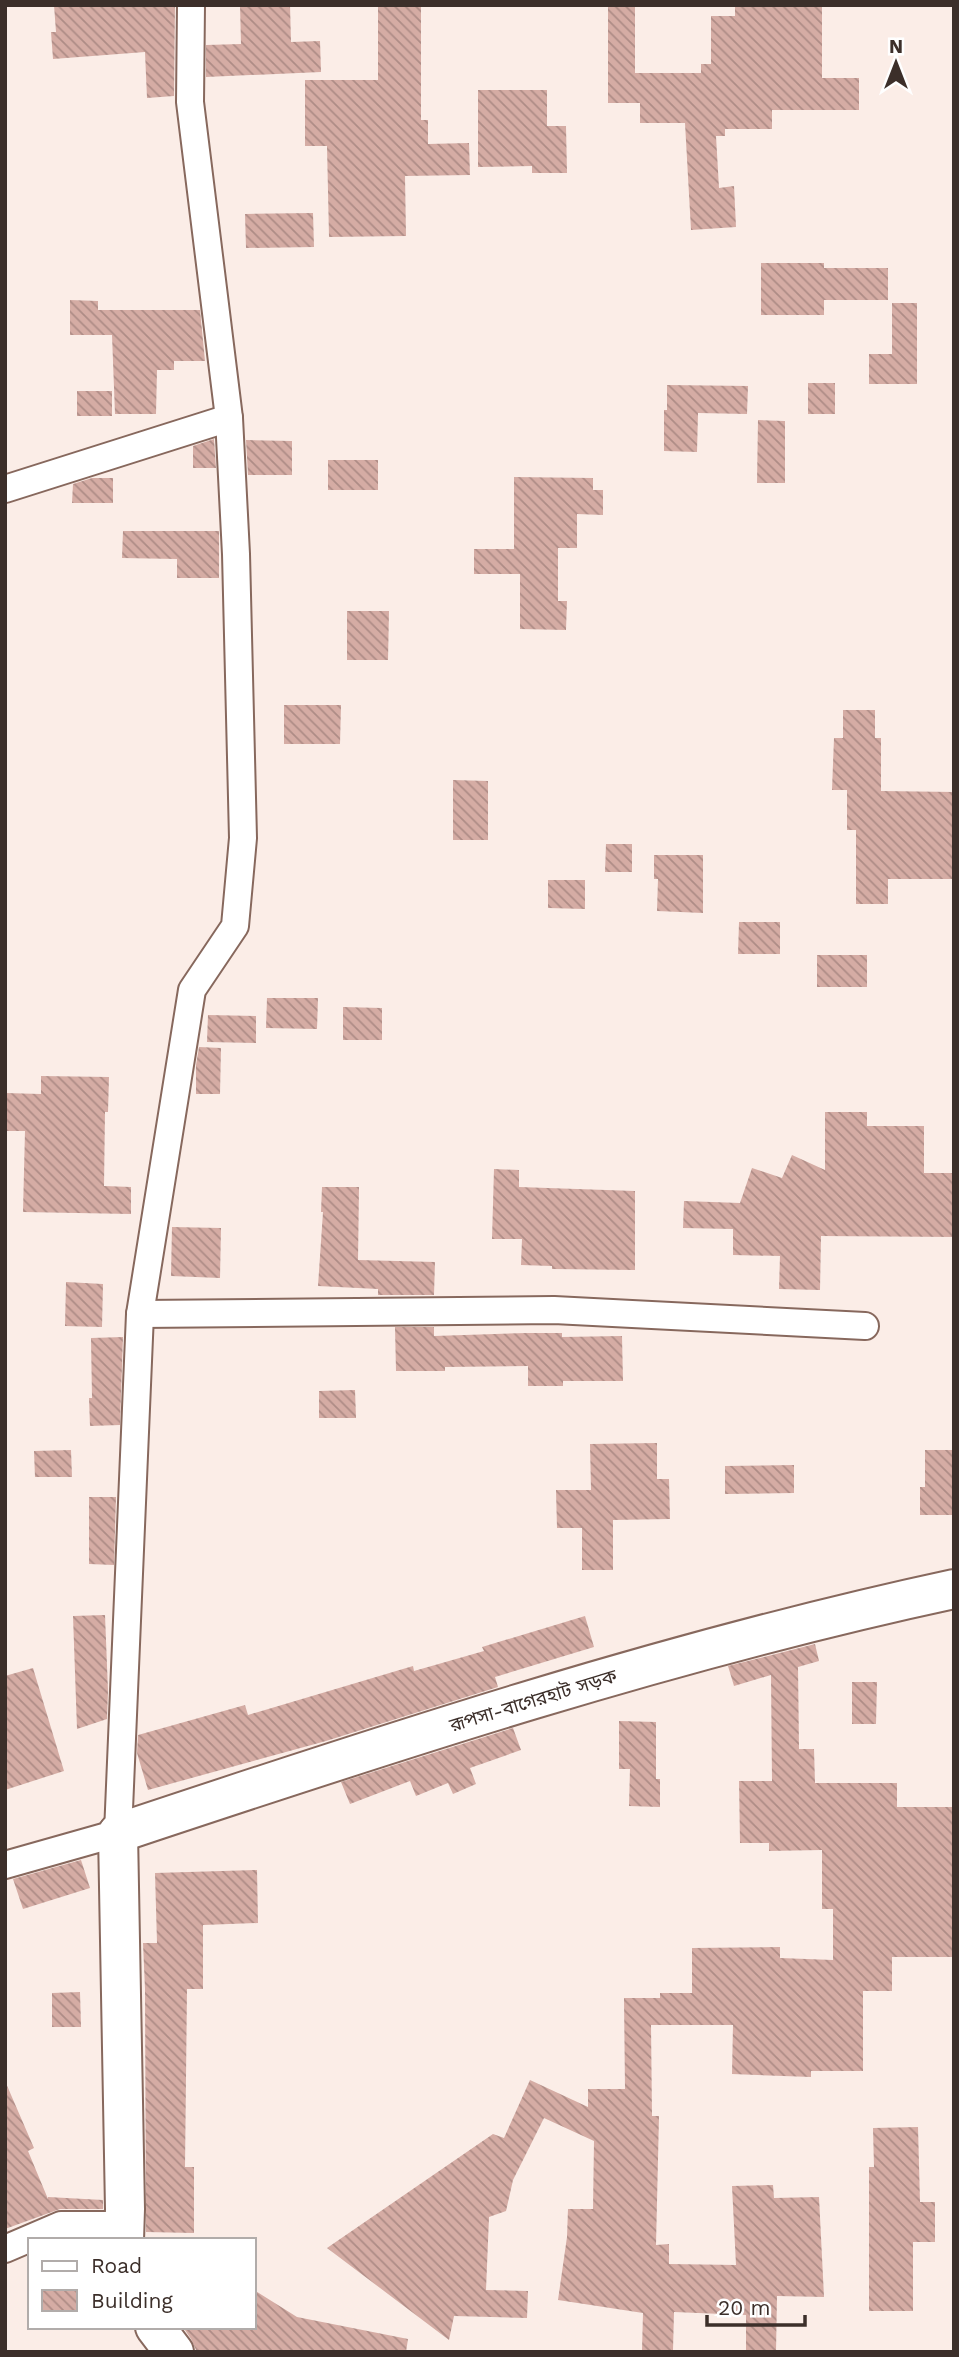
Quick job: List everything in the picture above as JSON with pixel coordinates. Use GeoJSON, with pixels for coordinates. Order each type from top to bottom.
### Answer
{"type":"FeatureCollection","features":[{"type":"Feature","properties":{"kind":"main road","name":"রূপসা-বাগেরহাট সড়ক"},"geometry":{"type":"LineString","coordinates":[[118,1833],[363,1751],[642,1668],[845,1612],[954,1589]]}},
{"type":"Feature","properties":{"kind":"main road"},"geometry":{"type":"LineString","coordinates":[[118,1833],[124,2233]]}},
{"type":"Feature","properties":{"kind":"main road"},"geometry":{"type":"LineString","coordinates":[[157,2329],[174,2352]]}},
{"type":"Feature","properties":{"kind":"street"},"geometry":{"type":"LineString","coordinates":[[5,1865],[118,1833],[140,1314],[192,990],[235,926],[243,838],[236,554],[229,418],[190,102],[191,5]]}},
{"type":"Feature","properties":{"kind":"street"},"geometry":{"type":"LineString","coordinates":[[5,489],[229,418]]}},
{"type":"Feature","properties":{"kind":"street"},"geometry":{"type":"LineString","coordinates":[[140,1314],[554,1310],[865,1326]]}},
{"type":"Feature","properties":{"kind":"street"},"geometry":{"type":"LineString","coordinates":[[31,2238],[61,2225],[124,2233]]}},
{"type":"Feature","properties":{"kind":"street"},"geometry":{"type":"LineString","coordinates":[[5,2249],[28,2239]]}},
{"type":"Feature","properties":{"kind":"building"},"geometry":{"type":"Polygon","coordinates":[[[54,5],[175,5],[174,96],[147,98],[145,52],[53,59],[51,32],[56,32],[54,5]]]}},
{"type":"Feature","properties":{"kind":"building"},"geometry":{"type":"Polygon","coordinates":[[[240,5],[290,5],[291,42],[320,41],[321,72],[206,77],[206,45],[241,44],[240,5]]]}},
{"type":"Feature","properties":{"kind":"building"},"geometry":{"type":"Polygon","coordinates":[[[378,5],[421,5],[421,120],[428,120],[428,144],[469,143],[470,175],[405,176],[406,236],[329,237],[327,146],[305,146],[305,80],[378,80],[378,5]]]}},
{"type":"Feature","properties":{"kind":"building"},"geometry":{"type":"Polygon","coordinates":[[[608,5],[635,5],[635,73],[701,73],[701,64],[711,64],[711,16],[735,16],[735,5],[822,5],[822,78],[859,78],[859,110],[772,110],[772,129],[725,129],[725,136],[716,136],[719,188],[734,186],[736,227],[691,230],[685,123],[640,123],[640,103],[608,103],[608,5]]]}},
{"type":"Feature","properties":{"kind":"building"},"geometry":{"type":"Polygon","coordinates":[[[478,90],[547,90],[547,126],[566,126],[567,173],[532,173],[532,166],[478,167],[478,90]]]}},
{"type":"Feature","properties":{"kind":"building"},"geometry":{"type":"Polygon","coordinates":[[[313,213],[314,247],[246,248],[245,214],[313,213]]]}},
{"type":"Feature","properties":{"kind":"building"},"geometry":{"type":"Polygon","coordinates":[[[761,263],[824,263],[824,268],[888,268],[888,300],[824,300],[824,315],[761,315],[761,263]]]}},
{"type":"Feature","properties":{"kind":"building"},"geometry":{"type":"Polygon","coordinates":[[[70,300],[98,301],[98,310],[200,310],[205,361],[174,361],[174,370],[157,370],[156,414],[115,414],[112,335],[70,335],[70,300]]]}},
{"type":"Feature","properties":{"kind":"building"},"geometry":{"type":"Polygon","coordinates":[[[892,303],[917,303],[917,384],[869,384],[869,354],[892,354],[892,303]]]}},
{"type":"Feature","properties":{"kind":"building"},"geometry":{"type":"Polygon","coordinates":[[[808,383],[835,383],[835,414],[808,414],[808,383]]]}},
{"type":"Feature","properties":{"kind":"building"},"geometry":{"type":"Polygon","coordinates":[[[667,385],[748,386],[747,414],[698,413],[697,452],[664,451],[667,385]]]}},
{"type":"Feature","properties":{"kind":"building"},"geometry":{"type":"Polygon","coordinates":[[[77,391],[112,391],[112,416],[77,416],[77,391]]]}},
{"type":"Feature","properties":{"kind":"building"},"geometry":{"type":"Polygon","coordinates":[[[758,420],[785,421],[785,483],[757,483],[758,420]]]}},
{"type":"Feature","properties":{"kind":"building"},"geometry":{"type":"Polygon","coordinates":[[[214,439],[216,468],[193,468],[193,446],[214,439]]]}},
{"type":"Feature","properties":{"kind":"building"},"geometry":{"type":"Polygon","coordinates":[[[246,440],[292,441],[292,475],[248,475],[246,440]]]}},
{"type":"Feature","properties":{"kind":"building"},"geometry":{"type":"Polygon","coordinates":[[[328,460],[378,460],[378,490],[328,490],[328,460]]]}},
{"type":"Feature","properties":{"kind":"building"},"geometry":{"type":"Polygon","coordinates":[[[514,477],[593,478],[593,490],[603,490],[603,515],[577,514],[577,548],[558,548],[558,601],[567,601],[566,630],[520,629],[520,574],[474,574],[474,549],[514,549],[514,477]]]}},
{"type":"Feature","properties":{"kind":"building"},"geometry":{"type":"Polygon","coordinates":[[[92,478],[113,478],[113,503],[72,503],[73,484],[92,478]]]}},
{"type":"Feature","properties":{"kind":"building"},"geometry":{"type":"Polygon","coordinates":[[[123,531],[219,531],[219,578],[177,578],[177,559],[122,558],[123,531]]]}},
{"type":"Feature","properties":{"kind":"building"},"geometry":{"type":"Polygon","coordinates":[[[347,611],[389,611],[388,660],[347,660],[347,611]]]}},
{"type":"Feature","properties":{"kind":"building"},"geometry":{"type":"Polygon","coordinates":[[[284,705],[341,705],[340,744],[284,744],[284,705]]]}},
{"type":"Feature","properties":{"kind":"building"},"geometry":{"type":"Polygon","coordinates":[[[843,710],[875,710],[875,738],[881,738],[881,791],[954,792],[954,879],[888,879],[888,904],[856,904],[856,830],[847,830],[847,790],[832,790],[834,738],[843,738],[843,710]]]}},
{"type":"Feature","properties":{"kind":"building"},"geometry":{"type":"Polygon","coordinates":[[[453,780],[488,781],[488,840],[453,840],[453,780]]]}},
{"type":"Feature","properties":{"kind":"building"},"geometry":{"type":"Polygon","coordinates":[[[606,844],[632,844],[632,872],[605,872],[606,844]]]}},
{"type":"Feature","properties":{"kind":"building"},"geometry":{"type":"Polygon","coordinates":[[[654,855],[703,855],[703,913],[657,911],[658,879],[654,879],[654,855]]]}},
{"type":"Feature","properties":{"kind":"building"},"geometry":{"type":"Polygon","coordinates":[[[548,880],[585,880],[585,909],[548,908],[548,880]]]}},
{"type":"Feature","properties":{"kind":"building"},"geometry":{"type":"Polygon","coordinates":[[[739,922],[780,922],[780,954],[738,954],[739,922]]]}},
{"type":"Feature","properties":{"kind":"building"},"geometry":{"type":"Polygon","coordinates":[[[817,955],[867,955],[867,987],[817,987],[817,955]]]}},
{"type":"Feature","properties":{"kind":"building"},"geometry":{"type":"Polygon","coordinates":[[[267,998],[318,998],[317,1029],[266,1028],[267,998]]]}},
{"type":"Feature","properties":{"kind":"building"},"geometry":{"type":"Polygon","coordinates":[[[343,1007],[382,1008],[382,1040],[343,1040],[343,1007]]]}},
{"type":"Feature","properties":{"kind":"building"},"geometry":{"type":"Polygon","coordinates":[[[208,1015],[256,1016],[256,1043],[207,1042],[208,1015]]]}},
{"type":"Feature","properties":{"kind":"building"},"geometry":{"type":"Polygon","coordinates":[[[199,1047],[221,1048],[220,1094],[196,1094],[199,1047]]]}},
{"type":"Feature","properties":{"kind":"building"},"geometry":{"type":"Polygon","coordinates":[[[41,1076],[109,1077],[108,1112],[105,1112],[104,1186],[131,1187],[131,1214],[23,1212],[25,1131],[5,1131],[5,1093],[41,1094],[41,1076]]]}},
{"type":"Feature","properties":{"kind":"building"},"geometry":{"type":"Polygon","coordinates":[[[825,1112],[867,1112],[867,1126],[924,1126],[924,1173],[954,1173],[954,1237],[821,1236],[820,1290],[779,1289],[780,1256],[733,1255],[733,1229],[683,1228],[684,1201],[740,1203],[752,1168],[782,1178],[792,1155],[825,1170],[825,1112]]]}},
{"type":"Feature","properties":{"kind":"building"},"geometry":{"type":"Polygon","coordinates":[[[494,1169],[519,1170],[519,1187],[635,1191],[635,1270],[552,1269],[552,1266],[521,1265],[522,1239],[492,1239],[494,1169]]]}},
{"type":"Feature","properties":{"kind":"building"},"geometry":{"type":"Polygon","coordinates":[[[322,1187],[359,1187],[358,1260],[435,1262],[434,1295],[378,1295],[378,1289],[318,1286],[322,1187]]]}},
{"type":"Feature","properties":{"kind":"building"},"geometry":{"type":"Polygon","coordinates":[[[172,1227],[221,1228],[220,1278],[171,1276],[172,1227]]]}},
{"type":"Feature","properties":{"kind":"building"},"geometry":{"type":"Polygon","coordinates":[[[66,1282],[103,1284],[102,1327],[65,1326],[66,1282]]]}},
{"type":"Feature","properties":{"kind":"building"},"geometry":{"type":"Polygon","coordinates":[[[395,1327],[434,1327],[434,1336],[562,1333],[562,1337],[622,1336],[623,1381],[563,1381],[563,1386],[528,1386],[528,1366],[445,1367],[445,1371],[396,1371],[395,1327]]]}},
{"type":"Feature","properties":{"kind":"building"},"geometry":{"type":"Polygon","coordinates":[[[123,1337],[120,1425],[90,1426],[91,1338],[123,1337]]]}},
{"type":"Feature","properties":{"kind":"building"},"geometry":{"type":"Polygon","coordinates":[[[355,1390],[356,1418],[319,1418],[319,1391],[355,1390]]]}},
{"type":"Feature","properties":{"kind":"building"},"geometry":{"type":"Polygon","coordinates":[[[657,1443],[657,1479],[669,1479],[670,1519],[613,1520],[613,1570],[582,1570],[582,1528],[557,1528],[556,1490],[591,1490],[590,1444],[657,1443]]]}},
{"type":"Feature","properties":{"kind":"building"},"geometry":{"type":"Polygon","coordinates":[[[71,1450],[72,1477],[35,1477],[34,1451],[71,1450]]]}},
{"type":"Feature","properties":{"kind":"building"},"geometry":{"type":"Polygon","coordinates":[[[925,1450],[954,1450],[954,1515],[920,1515],[920,1487],[925,1487],[925,1450]]]}},
{"type":"Feature","properties":{"kind":"building"},"geometry":{"type":"Polygon","coordinates":[[[794,1465],[794,1493],[725,1494],[725,1466],[794,1465]]]}},
{"type":"Feature","properties":{"kind":"building"},"geometry":{"type":"Polygon","coordinates":[[[89,1497],[116,1497],[114,1565],[89,1564],[89,1497]]]}},
{"type":"Feature","properties":{"kind":"building"},"geometry":{"type":"Polygon","coordinates":[[[105,1615],[107,1719],[77,1729],[73,1616],[105,1615]]]}},
{"type":"Feature","properties":{"kind":"building"},"geometry":{"type":"Polygon","coordinates":[[[585,1616],[594,1647],[495,1677],[498,1687],[326,1741],[148,1790],[137,1753],[138,1735],[245,1705],[248,1715],[413,1666],[414,1671],[484,1651],[482,1647],[585,1616]]]}},
{"type":"Feature","properties":{"kind":"building"},"geometry":{"type":"Polygon","coordinates":[[[815,1644],[819,1661],[798,1667],[799,1749],[814,1749],[815,1783],[897,1783],[897,1807],[954,1807],[952,1957],[892,1957],[892,1991],[863,1991],[863,2071],[811,2071],[811,2077],[732,2074],[733,2025],[651,2025],[652,2116],[659,2116],[656,2245],[669,2244],[669,2264],[736,2265],[732,2186],[773,2185],[774,2198],[819,2197],[824,2297],[777,2296],[776,2352],[746,2352],[746,2315],[674,2312],[673,2350],[642,2350],[643,2313],[558,2300],[568,2209],[593,2209],[594,2141],[544,2118],[513,2180],[506,2211],[489,2217],[486,2290],[528,2291],[527,2318],[454,2316],[449,2340],[327,2248],[493,2134],[504,2138],[530,2080],[588,2107],[588,2089],[625,2089],[624,1998],[660,1998],[660,1993],[692,1993],[692,1948],[780,1947],[780,1958],[833,1960],[833,1909],[822,1909],[822,1850],[769,1851],[769,1843],[740,1843],[739,1781],[772,1781],[771,1675],[734,1686],[728,1666],[815,1644]]]}},
{"type":"Feature","properties":{"kind":"building"},"geometry":{"type":"Polygon","coordinates":[[[33,1668],[64,1771],[5,1790],[5,1676],[33,1668]]]}},
{"type":"Feature","properties":{"kind":"building"},"geometry":{"type":"Polygon","coordinates":[[[852,1682],[877,1682],[876,1724],[852,1724],[852,1682]]]}},
{"type":"Feature","properties":{"kind":"building"},"geometry":{"type":"Polygon","coordinates":[[[619,1721],[656,1722],[656,1779],[660,1779],[660,1807],[629,1806],[630,1769],[619,1769],[619,1721]]]}},
{"type":"Feature","properties":{"kind":"building"},"geometry":{"type":"Polygon","coordinates":[[[513,1728],[521,1750],[470,1768],[476,1784],[453,1794],[448,1783],[416,1796],[410,1781],[350,1804],[341,1782],[513,1728]]]}},
{"type":"Feature","properties":{"kind":"building"},"geometry":{"type":"Polygon","coordinates":[[[81,1860],[90,1888],[23,1909],[13,1879],[81,1860]]]}},
{"type":"Feature","properties":{"kind":"building"},"geometry":{"type":"Polygon","coordinates":[[[257,1870],[258,1923],[203,1925],[203,1989],[187,1989],[185,2167],[194,2167],[194,2233],[146,2232],[143,1943],[157,1943],[155,1873],[257,1870]]]}},
{"type":"Feature","properties":{"kind":"building"},"geometry":{"type":"Polygon","coordinates":[[[80,1992],[81,2027],[52,2027],[52,1993],[80,1992]]]}},
{"type":"Feature","properties":{"kind":"building"},"geometry":{"type":"Polygon","coordinates":[[[5,2081],[34,2148],[28,2151],[48,2199],[103,2200],[103,2209],[60,2209],[5,2229],[5,2081]]]}},
{"type":"Feature","properties":{"kind":"building"},"geometry":{"type":"Polygon","coordinates":[[[918,2127],[920,2202],[935,2202],[935,2242],[913,2242],[913,2311],[869,2311],[869,2167],[874,2167],[873,2128],[918,2127]]]}},
{"type":"Feature","properties":{"kind":"building"},"geometry":{"type":"Polygon","coordinates":[[[256,2291],[297,2317],[408,2339],[406,2352],[198,2352],[184,2329],[256,2329],[256,2291]]]}}]}
